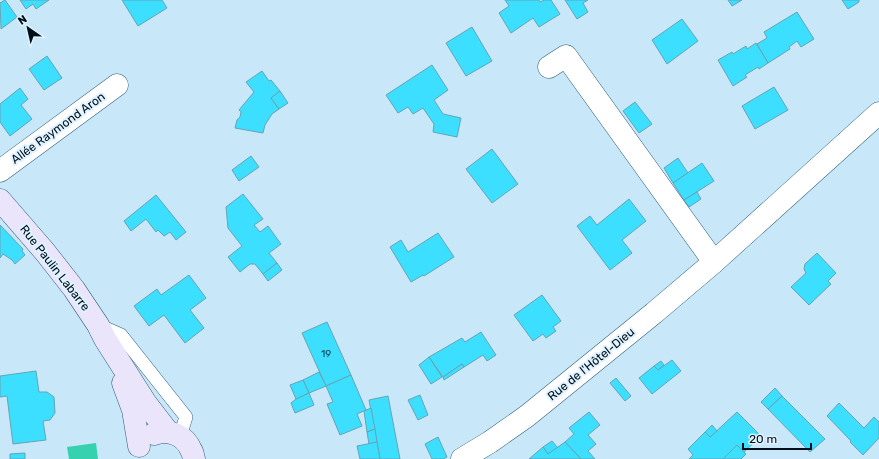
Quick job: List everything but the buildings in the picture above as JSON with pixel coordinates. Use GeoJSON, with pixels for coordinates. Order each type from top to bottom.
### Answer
{"type":"FeatureCollection","features":[{"type":"Feature","properties":{"kind":"street"},"geometry":{"type":"LineString","coordinates":[[549,67],[566,56],[714,262]]}},
{"type":"Feature","properties":{"kind":"street","name":"Allée Raymond Aron"},"geometry":{"type":"LineString","coordinates":[[0,171],[117,85]]}},
{"type":"Feature","properties":{"kind":"street","name":"Rue de l'Hôtel-Dieu"},"geometry":{"type":"LineString","coordinates":[[462,459],[490,442],[527,416],[654,313],[714,262],[879,113]]}},
{"type":"Feature","properties":{"kind":"street","name":"Rue Paulin Labarre"},"geometry":{"type":"LineString","coordinates":[[0,200],[45,252],[74,289],[101,332]]}},
{"type":"Feature","properties":{"kind":"street"},"geometry":{"type":"LineString","coordinates":[[101,332],[145,402],[174,434],[187,442],[192,450],[194,459]]}},
{"type":"Feature","properties":{"kind":"street"},"geometry":{"type":"LineString","coordinates":[[101,332],[133,410],[138,453]]}},
{"type":"Feature","properties":{"kind":"street"},"geometry":{"type":"LineString","coordinates":[[138,453],[144,440],[151,435],[160,432],[174,434]]}},
{"type":"Feature","properties":{"kind":"shaded area"},"geometry":{"type":"Polygon","coordinates":[[[96,443],[98,459],[69,459],[67,447],[96,443]]]}}]}
